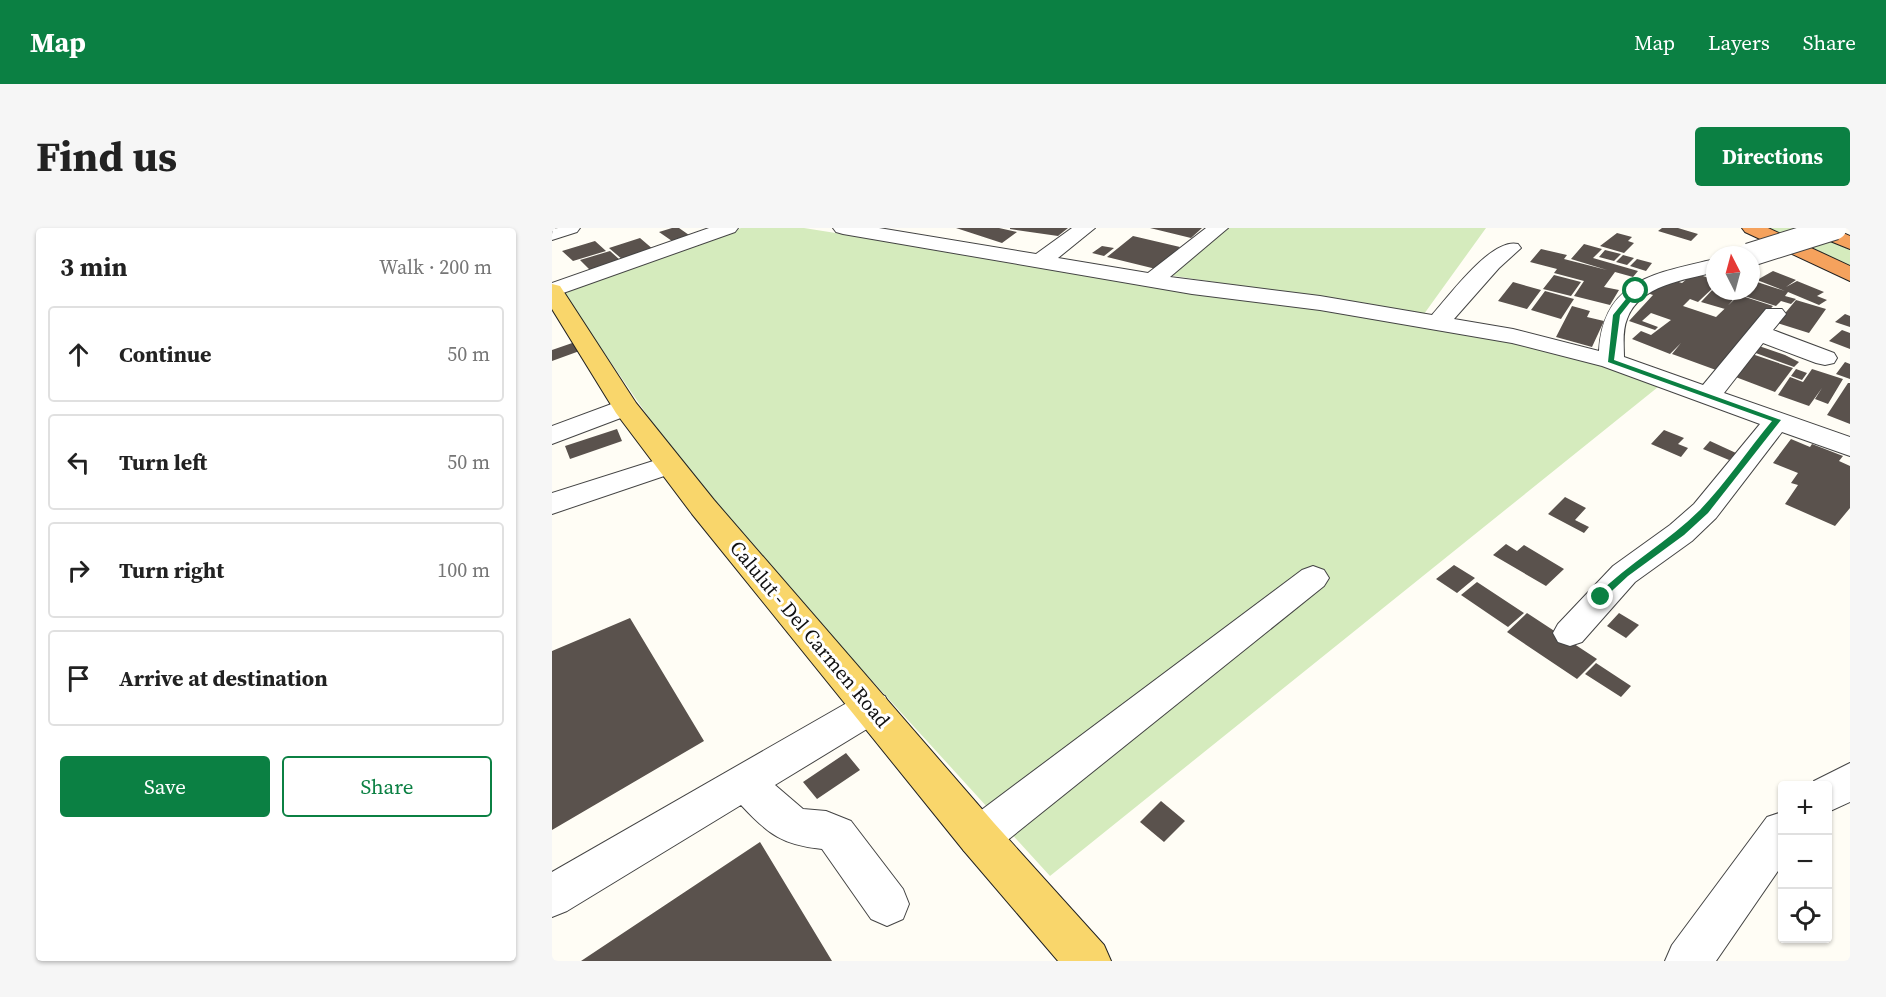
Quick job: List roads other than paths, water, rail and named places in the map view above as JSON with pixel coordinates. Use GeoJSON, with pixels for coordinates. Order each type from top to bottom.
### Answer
{"type":"FeatureCollection","features":[{"type":"Feature","properties":{"kind":"highway"},"geometry":{"type":"LineString","coordinates":[[1752,228],[1850,274]]}},
{"type":"Feature","properties":{"kind":"highway"},"geometry":{"type":"LineString","coordinates":[[1815,228],[1850,243]]}},
{"type":"Feature","properties":{"kind":"main road","name":"Calulut - Del Carmen Road"},"geometry":{"type":"LineString","coordinates":[[552,291],[625,407],[669,465],[979,837],[1088,961]]}},
{"type":"Feature","properties":{"kind":"street"},"geometry":{"type":"LineString","coordinates":[[552,234],[570,228]]}},
{"type":"Feature","properties":{"kind":"street"},"geometry":{"type":"LineString","coordinates":[[552,291],[694,232],[728,228]]}},
{"type":"Feature","properties":{"kind":"street"},"geometry":{"type":"LineString","coordinates":[[843,228],[1153,280],[1438,322],[1513,336],[1611,361],[1850,447]]}},
{"type":"Feature","properties":{"kind":"street"},"geometry":{"type":"LineString","coordinates":[[1042,260],[1085,228]]}},
{"type":"Feature","properties":{"kind":"street"},"geometry":{"type":"LineString","coordinates":[[1153,280],[1218,228]]}},
{"type":"Feature","properties":{"kind":"street"},"geometry":{"type":"LineString","coordinates":[[1760,252],[1835,228]]}},
{"type":"Feature","properties":{"kind":"street"},"geometry":{"type":"LineString","coordinates":[[1438,322],[1491,263],[1511,248]]}},
{"type":"Feature","properties":{"kind":"street"},"geometry":{"type":"LineString","coordinates":[[1611,361],[1616,315],[1636,291],[1706,268]]}},
{"type":"Feature","properties":{"kind":"street"},"geometry":{"type":"LineString","coordinates":[[1708,396],[1766,323],[1825,358]]}},
{"type":"Feature","properties":{"kind":"street"},"geometry":{"type":"LineString","coordinates":[[552,436],[625,407]]}},
{"type":"Feature","properties":{"kind":"street"},"geometry":{"type":"LineString","coordinates":[[1570,633],[1624,573],[1681,533],[1704,511],[1777,420]]}},
{"type":"Feature","properties":{"kind":"street"},"geometry":{"type":"LineString","coordinates":[[552,504],[669,465]]}},
{"type":"Feature","properties":{"kind":"street"},"geometry":{"type":"LineString","coordinates":[[979,837],[1313,578]]}},
{"type":"Feature","properties":{"kind":"street"},"geometry":{"type":"LineString","coordinates":[[552,896],[872,707]]}},
{"type":"Feature","properties":{"kind":"street"},"geometry":{"type":"LineString","coordinates":[[744,781],[792,825],[807,830],[829,830],[836,834],[887,904]]}},
{"type":"Feature","properties":{"kind":"street"},"geometry":{"type":"LineString","coordinates":[[1832,791],[1850,781]]}},
{"type":"Feature","properties":{"kind":"street"},"geometry":{"type":"LineString","coordinates":[[1688,961],[1779,835]]}}]}
